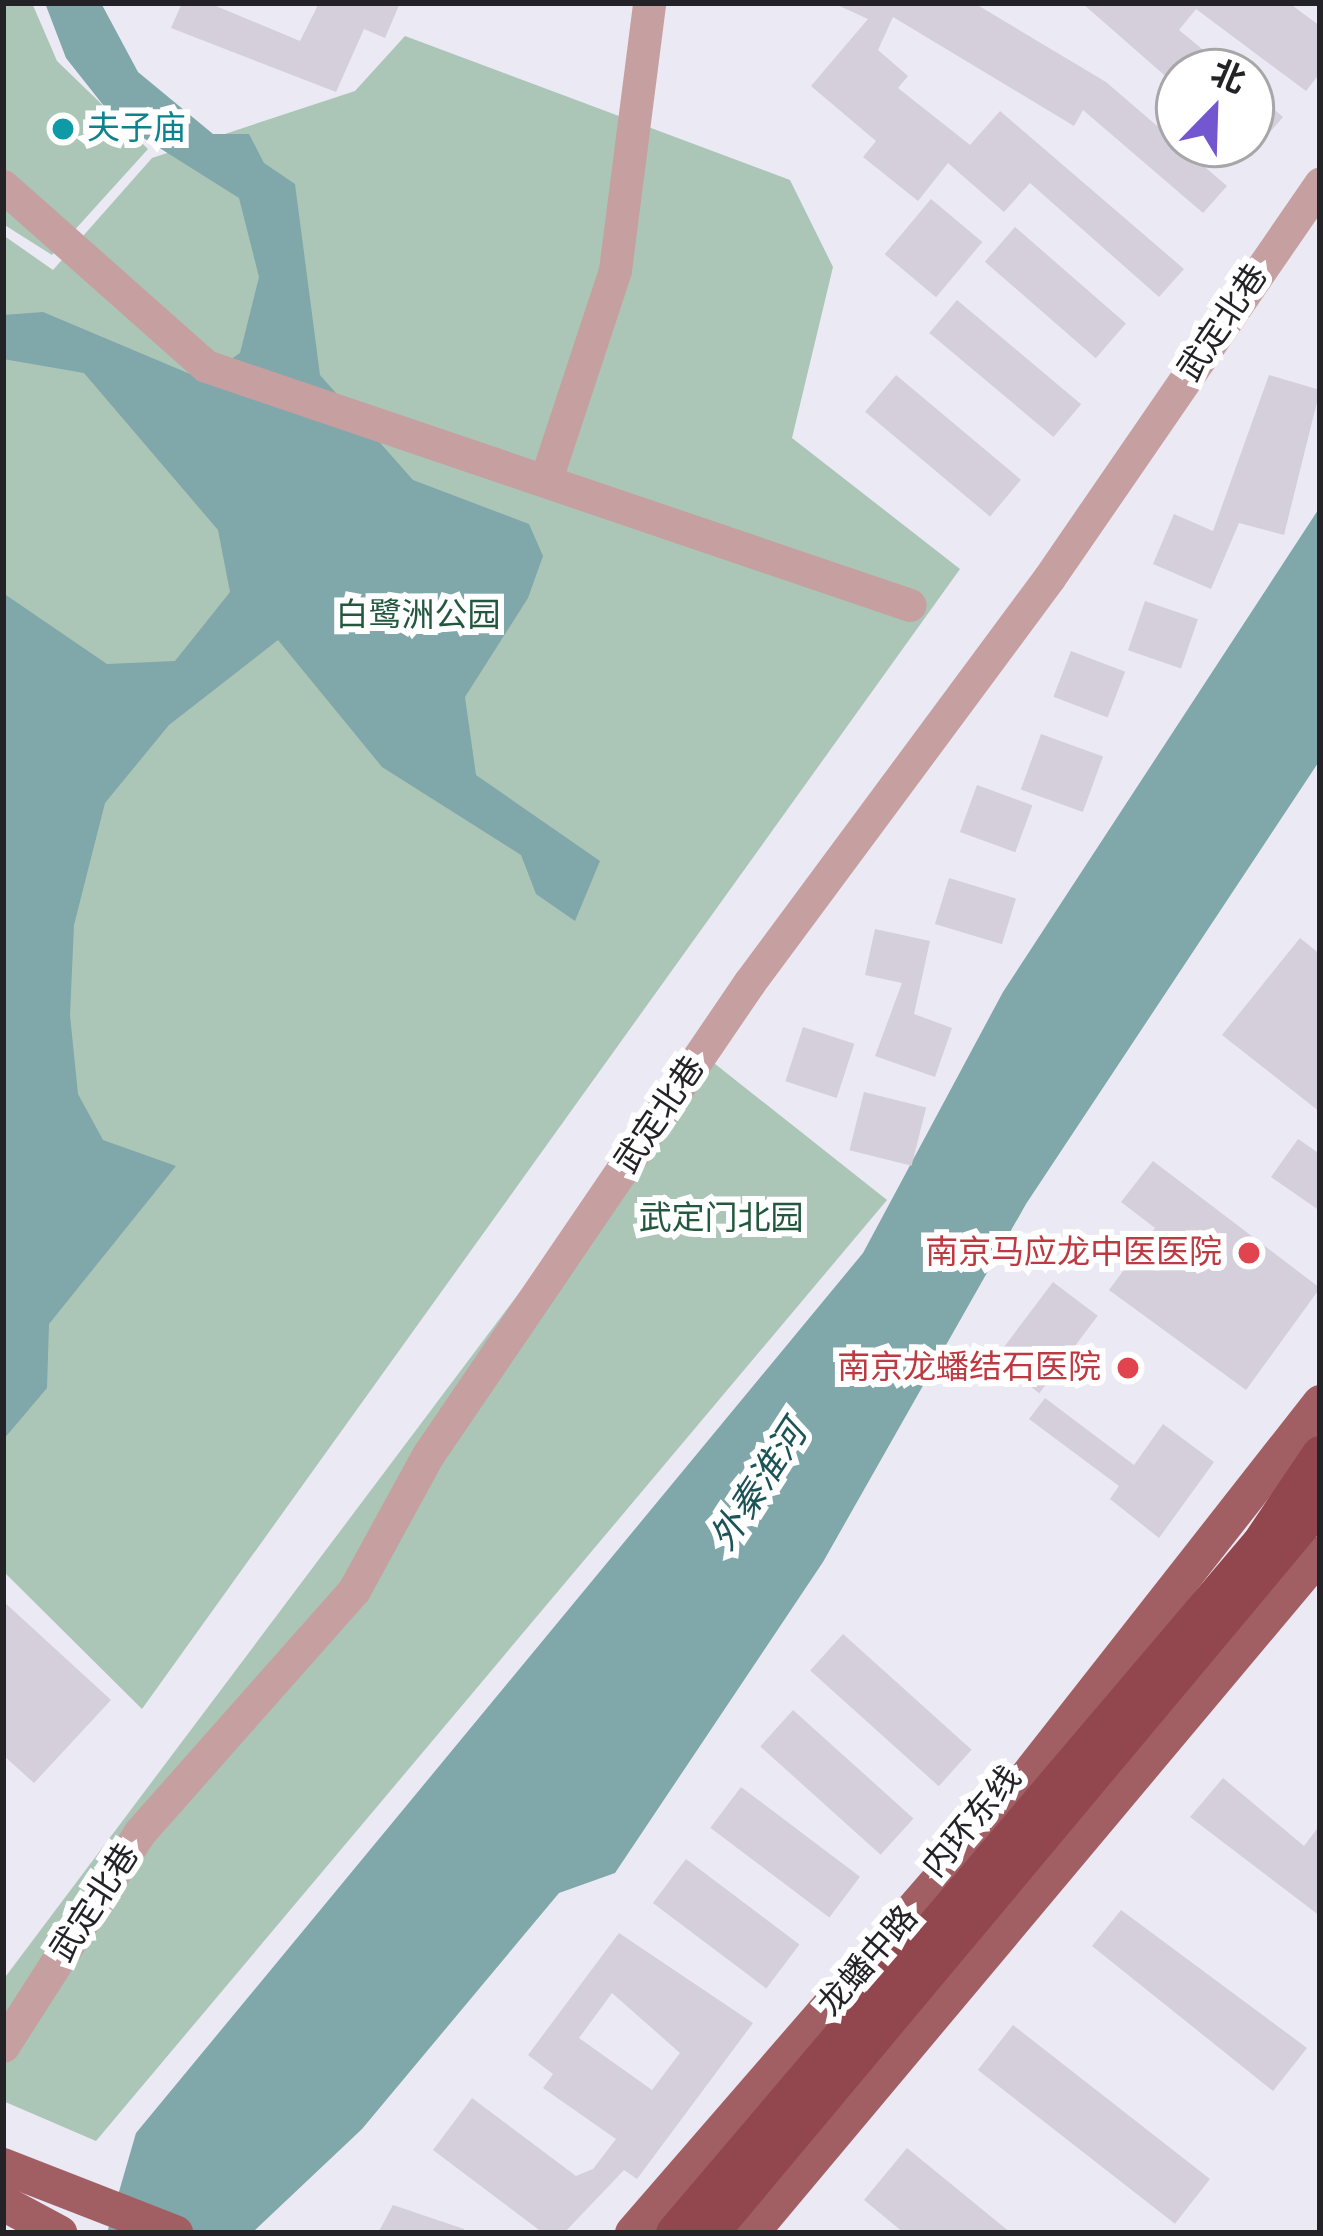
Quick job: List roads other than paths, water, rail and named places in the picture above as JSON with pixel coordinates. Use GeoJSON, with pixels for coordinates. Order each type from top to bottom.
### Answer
{"type":"FeatureCollection","features":[{"type":"Feature","properties":{"kind":"highway","name":"内环东线"},"geometry":{"type":"LineString","coordinates":[[674,2233],[1260,1543],[1320,1454]]}},
{"type":"Feature","properties":{"kind":"highway","name":"内环东线"},"geometry":{"type":"LineString","coordinates":[[712,2233],[1320,1504]]}},
{"type":"Feature","properties":{"kind":"main road","name":"龙蟠中路"},"geometry":{"type":"LineString","coordinates":[[633,2233],[1017,1790],[1320,1403]]}},
{"type":"Feature","properties":{"kind":"main road"},"geometry":{"type":"LineString","coordinates":[[751,2233],[1320,1554]]}},
{"type":"Feature","properties":{"kind":"main road"},"geometry":{"type":"LineString","coordinates":[[3,2146],[81,2191],[175,2233]]}},
{"type":"Feature","properties":{"kind":"main road"},"geometry":{"type":"LineString","coordinates":[[3,2166],[81,2191]]}},
{"type":"Feature","properties":{"kind":"main road"},"geometry":{"type":"LineString","coordinates":[[3,2203],[58,2233]]}},
{"type":"Feature","properties":{"kind":"main road"},"geometry":{"type":"LineString","coordinates":[[3,2222],[58,2233]]}},
{"type":"Feature","properties":{"kind":"street"},"geometry":{"type":"LineString","coordinates":[[546,479],[615,270],[649,3]]}},
{"type":"Feature","properties":{"kind":"street","name":"武定北巷"},"geometry":{"type":"LineString","coordinates":[[3,2046],[140,1832],[354,1590],[428,1455],[749,983],[1049,578],[1320,183]]}},
{"type":"Feature","properties":{"kind":"street"},"geometry":{"type":"LineString","coordinates":[[3,186],[206,366],[374,419],[910,605]]}},
{"type":"Feature","properties":{"kind":"water"},"geometry":{"type":"Polygon","coordinates":[[[45,3],[101,3],[138,72],[213,134],[249,134],[264,163],[295,184],[320,375],[413,480],[529,524],[543,556],[528,598],[465,697],[476,775],[600,861],[575,921],[536,894],[521,855],[382,767],[278,640],[169,725],[105,803],[74,925],[70,1015],[78,1094],[103,1140],[176,1166],[49,1324],[47,1388],[3,1440],[3,593],[107,664],[175,661],[230,592],[218,530],[84,373],[3,359],[3,315],[43,312],[202,379],[240,353],[259,277],[239,198],[115,120],[66,58],[45,3]]]}},
{"type":"Feature","properties":{"kind":"water","name":"外秦淮河"},"geometry":{"type":"Polygon","coordinates":[[[1320,507],[1320,760],[1026,1204],[823,1562],[615,1873],[559,1893],[362,2129],[252,2233],[107,2233],[136,2133],[863,1253],[1003,992],[1320,507]]]}},
{"type":"Feature","properties":{"kind":"place","name":"夫子庙"},"geometry":{"type":"Point","coordinates":[63,129]}},
{"type":"Feature","properties":{"kind":"place","name":"南京马应龙中医医院"},"geometry":{"type":"Point","coordinates":[1249,1253]}},
{"type":"Feature","properties":{"kind":"place","name":"南京龙蟠结石医院"},"geometry":{"type":"Point","coordinates":[1128,1368]}},
{"type":"Feature","properties":{"kind":"park label","name":"白鹭洲公园"},"geometry":{"type":"Point","coordinates":[418,616]}},
{"type":"Feature","properties":{"kind":"park label","name":"武定门北园"},"geometry":{"type":"Point","coordinates":[721,1219]}}]}
